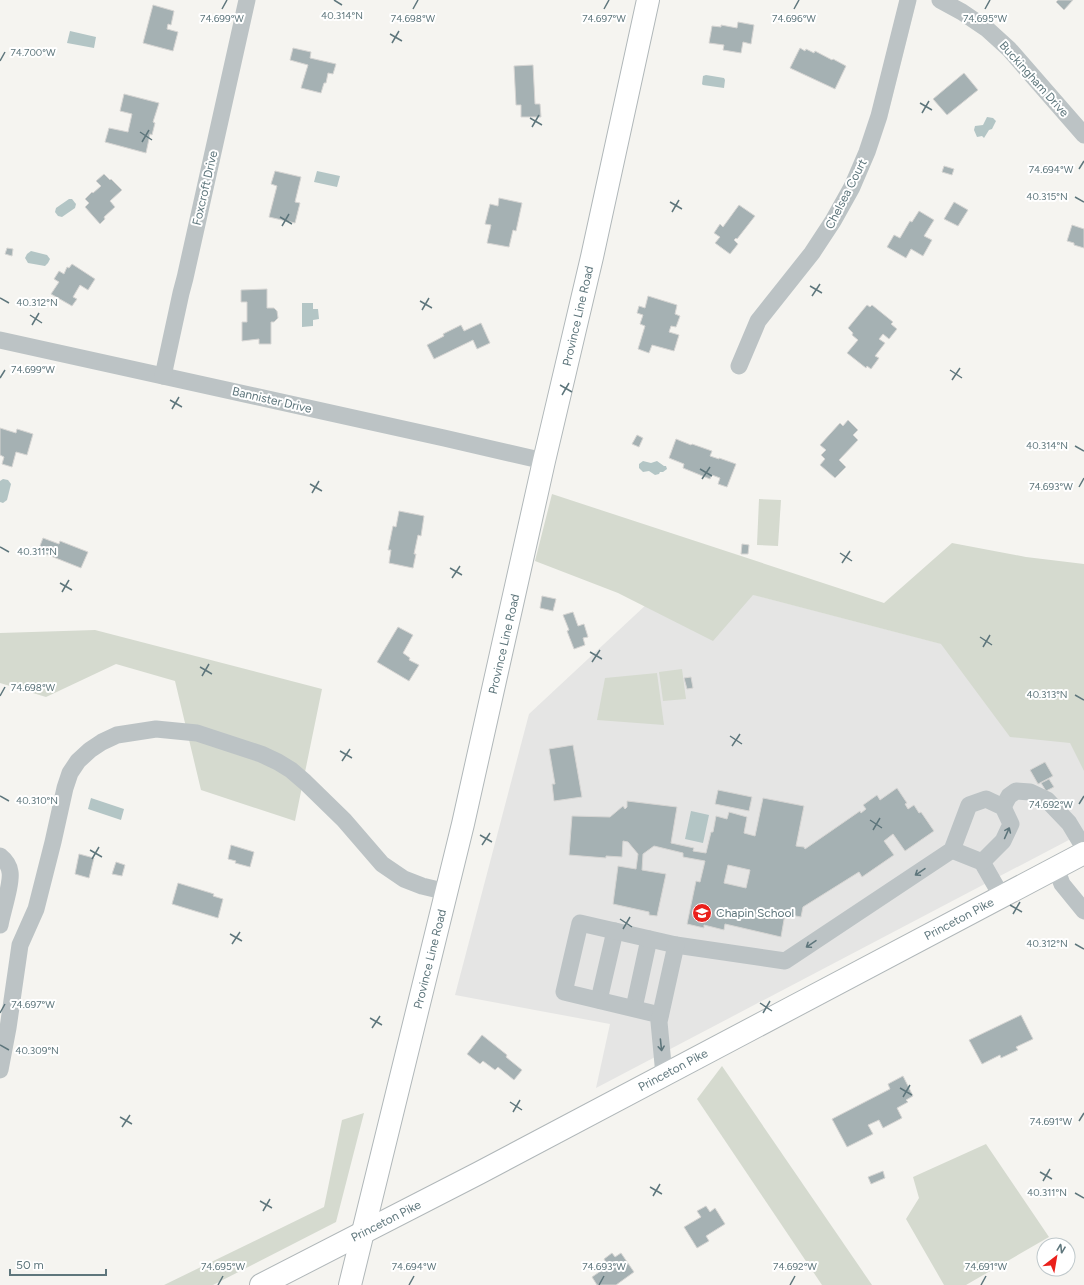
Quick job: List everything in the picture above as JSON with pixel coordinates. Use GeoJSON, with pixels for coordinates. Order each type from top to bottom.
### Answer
{"type":"FeatureCollection","features":[{"type":"Feature","properties":{"kind":"main road","name":"Province Line Road"},"geometry":{"type":"LineString","coordinates":[[350,1285],[447,892],[588,272],[648,0]]}},
{"type":"Feature","properties":{"kind":"main road","name":"Princeton Pike"},"geometry":{"type":"LineString","coordinates":[[260,1285],[486,1169],[1084,853]]}},
{"type":"Feature","properties":{"kind":"street","name":"Foxcroft Drive"},"geometry":{"type":"LineString","coordinates":[[163,376],[180,293],[185,278],[247,0]]}},
{"type":"Feature","properties":{"kind":"street","name":"Chelsea Court"},"geometry":{"type":"LineString","coordinates":[[739,366],[758,321],[812,253],[833,221],[852,187],[867,152],[879,116],[908,0]]}},
{"type":"Feature","properties":{"kind":"street","name":"Buckingham Drive"},"geometry":{"type":"LineString","coordinates":[[940,0],[962,12],[987,29],[1008,48],[1084,135]]}},
{"type":"Feature","properties":{"kind":"street","name":"Bannister Drive"},"geometry":{"type":"LineString","coordinates":[[0,340],[444,438],[544,462]]}},
{"type":"Feature","properties":{"kind":"street"},"geometry":{"type":"LineString","coordinates":[[0,1070],[8,1028],[20,945],[36,908],[70,773],[78,760],[90,750],[117,734],[156,729],[197,733],[261,754],[278,762],[291,770],[305,782],[344,820],[382,864],[404,879],[422,886],[447,892]]}},
{"type":"Feature","properties":{"kind":"street"},"geometry":{"type":"LineString","coordinates":[[1003,807],[1009,796],[1016,791],[1030,792],[1047,800],[1069,823],[1084,848]]}},
{"type":"Feature","properties":{"kind":"street"},"geometry":{"type":"LineString","coordinates":[[660,1015],[564,992],[580,922],[676,945],[786,961],[952,850],[969,805],[986,799],[1003,807],[1011,824],[1003,841],[982,862]]}},
{"type":"Feature","properties":{"kind":"street"},"geometry":{"type":"LineString","coordinates":[[952,850],[982,862],[1002,897]]}},
{"type":"Feature","properties":{"kind":"street"},"geometry":{"type":"LineString","coordinates":[[0,856],[6,860],[10,872],[9,885],[0,926]]}},
{"type":"Feature","properties":{"kind":"street"},"geometry":{"type":"LineString","coordinates":[[1056,868],[1062,884],[1084,911]]}},
{"type":"Feature","properties":{"kind":"street"},"geometry":{"type":"LineString","coordinates":[[599,1000],[615,931]]}},
{"type":"Feature","properties":{"kind":"street"},"geometry":{"type":"LineString","coordinates":[[634,1008],[649,939]]}},
{"type":"Feature","properties":{"kind":"street"},"geometry":{"type":"LineString","coordinates":[[664,1075],[659,1022],[676,945]]}},
{"type":"Feature","properties":{"kind":"shaded area"},"geometry":{"type":"Polygon","coordinates":[[[70,31],[96,37],[94,48],[67,43],[70,31]]]}},
{"type":"Feature","properties":{"kind":"shaded area"},"geometry":{"type":"Polygon","coordinates":[[[706,75],[724,78],[724,88],[703,85],[703,76],[706,75]]]}},
{"type":"Feature","properties":{"kind":"shaded area"},"geometry":{"type":"Polygon","coordinates":[[[987,117],[993,118],[996,121],[992,129],[989,130],[984,138],[982,136],[977,137],[974,130],[975,126],[983,125],[987,117]]]}},
{"type":"Feature","properties":{"kind":"shaded area"},"geometry":{"type":"Polygon","coordinates":[[[317,171],[340,176],[337,187],[314,182],[317,171]]]}},
{"type":"Feature","properties":{"kind":"shaded area"},"geometry":{"type":"Polygon","coordinates":[[[69,199],[72,199],[76,204],[75,208],[62,217],[58,216],[55,212],[56,208],[69,199]]]}},
{"type":"Feature","properties":{"kind":"shaded area"},"geometry":{"type":"Polygon","coordinates":[[[31,251],[47,255],[50,259],[48,263],[45,266],[28,263],[25,258],[31,251]]]}},
{"type":"Feature","properties":{"kind":"shaded area"},"geometry":{"type":"Polygon","coordinates":[[[302,303],[313,303],[313,309],[318,309],[319,319],[313,320],[313,326],[302,327],[302,303]]]}},
{"type":"Feature","properties":{"kind":"shaded area"},"geometry":{"type":"Polygon","coordinates":[[[643,461],[651,463],[657,461],[666,466],[667,469],[655,475],[649,471],[643,472],[639,468],[639,464],[643,461]]]}},
{"type":"Feature","properties":{"kind":"shaded area"},"geometry":{"type":"Polygon","coordinates":[[[3,479],[8,480],[11,484],[7,500],[3,503],[0,502],[0,481],[3,479]]]}},
{"type":"Feature","properties":{"kind":"shaded area"},"geometry":{"type":"Polygon","coordinates":[[[552,494],[884,603],[952,543],[1026,557],[1084,564],[1084,771],[1070,743],[1010,737],[941,644],[753,595],[713,641],[618,593],[535,561],[552,494]]]}},
{"type":"Feature","properties":{"kind":"shaded area"},"geometry":{"type":"Polygon","coordinates":[[[759,499],[781,500],[778,546],[757,545],[759,499]]]}},
{"type":"Feature","properties":{"kind":"shaded area","name":"Chapin School"},"geometry":{"type":"Polygon","coordinates":[[[678,575],[1084,681],[1084,832],[596,1088],[610,1024],[455,995],[529,714],[678,575]]]}},
{"type":"Feature","properties":{"kind":"shaded area"},"geometry":{"type":"Polygon","coordinates":[[[95,630],[322,689],[295,821],[201,790],[175,681],[116,664],[46,697],[0,683],[0,633],[95,630]]]}},
{"type":"Feature","properties":{"kind":"shaded area"},"geometry":{"type":"Polygon","coordinates":[[[682,669],[686,699],[663,701],[659,672],[682,669]]]}},
{"type":"Feature","properties":{"kind":"shaded area"},"geometry":{"type":"Polygon","coordinates":[[[657,673],[664,725],[597,720],[605,678],[657,673]]]}},
{"type":"Feature","properties":{"kind":"shaded area"},"geometry":{"type":"Polygon","coordinates":[[[91,798],[124,809],[121,820],[88,809],[91,798]]]}},
{"type":"Feature","properties":{"kind":"shaded area"},"geometry":{"type":"Polygon","coordinates":[[[691,811],[709,815],[703,843],[685,839],[691,811]]]}},
{"type":"Feature","properties":{"kind":"shaded area"},"geometry":{"type":"Polygon","coordinates":[[[722,1066],[872,1285],[822,1285],[697,1099],[722,1066]]]}},
{"type":"Feature","properties":{"kind":"shaded area"},"geometry":{"type":"Polygon","coordinates":[[[364,1113],[336,1222],[213,1285],[164,1285],[324,1207],[342,1120],[364,1113]]]}},
{"type":"Feature","properties":{"kind":"shaded area"},"geometry":{"type":"Polygon","coordinates":[[[986,1144],[1049,1237],[1036,1237],[1036,1245],[966,1285],[944,1285],[906,1219],[919,1198],[913,1177],[986,1144]]]}},
{"type":"Feature","properties":{"kind":"building"},"geometry":{"type":"Polygon","coordinates":[[[1058,0],[1073,0],[1064,10],[1056,2],[1058,0]]]}},
{"type":"Feature","properties":{"kind":"building"},"geometry":{"type":"Polygon","coordinates":[[[153,5],[174,11],[171,25],[168,24],[167,29],[178,32],[173,51],[143,43],[153,5]]]}},
{"type":"Feature","properties":{"kind":"building"},"geometry":{"type":"Polygon","coordinates":[[[738,22],[754,25],[751,44],[743,42],[741,53],[723,50],[724,45],[709,43],[712,26],[721,27],[721,25],[737,28],[738,22]]]}},
{"type":"Feature","properties":{"kind":"building"},"geometry":{"type":"Polygon","coordinates":[[[293,48],[311,52],[310,58],[336,64],[333,74],[328,73],[326,83],[324,83],[321,93],[301,88],[308,65],[290,60],[293,48]]]}},
{"type":"Feature","properties":{"kind":"building"},"geometry":{"type":"Polygon","coordinates":[[[800,48],[814,53],[815,51],[846,66],[835,89],[790,68],[800,48]]]}},
{"type":"Feature","properties":{"kind":"building"},"geometry":{"type":"Polygon","coordinates":[[[533,65],[535,104],[540,104],[541,117],[521,117],[521,105],[516,105],[514,66],[533,65]]]}},
{"type":"Feature","properties":{"kind":"building"},"geometry":{"type":"Polygon","coordinates":[[[964,73],[978,90],[947,115],[933,99],[964,73]]]}},
{"type":"Feature","properties":{"kind":"building"},"geometry":{"type":"Polygon","coordinates":[[[124,94],[159,103],[153,122],[155,123],[152,135],[150,134],[146,153],[105,142],[109,128],[128,132],[132,114],[120,111],[124,94]]]}},
{"type":"Feature","properties":{"kind":"building"},"geometry":{"type":"Polygon","coordinates":[[[944,166],[954,169],[952,175],[942,172],[944,166]]]}},
{"type":"Feature","properties":{"kind":"building"},"geometry":{"type":"Polygon","coordinates":[[[275,171],[301,177],[295,202],[300,203],[295,223],[269,217],[277,186],[271,184],[275,171]]]}},
{"type":"Feature","properties":{"kind":"building"},"geometry":{"type":"Polygon","coordinates":[[[104,174],[122,190],[110,201],[115,207],[104,217],[105,219],[100,224],[85,207],[89,203],[85,199],[101,186],[96,181],[104,174]]]}},
{"type":"Feature","properties":{"kind":"building"},"geometry":{"type":"Polygon","coordinates":[[[499,198],[522,203],[516,231],[513,230],[509,247],[487,243],[491,225],[485,224],[490,204],[498,206],[499,198]]]}},
{"type":"Feature","properties":{"kind":"building"},"geometry":{"type":"Polygon","coordinates":[[[954,202],[968,210],[958,226],[944,219],[954,202]]]}},
{"type":"Feature","properties":{"kind":"building"},"geometry":{"type":"Polygon","coordinates":[[[739,205],[755,216],[737,239],[736,238],[734,240],[738,244],[730,254],[715,243],[720,237],[714,233],[720,224],[723,227],[739,205]]]}},
{"type":"Feature","properties":{"kind":"building"},"geometry":{"type":"Polygon","coordinates":[[[919,211],[934,220],[924,236],[932,240],[923,256],[911,249],[906,258],[887,247],[894,235],[900,238],[910,221],[912,222],[919,211]]]}},
{"type":"Feature","properties":{"kind":"building"},"geometry":{"type":"Polygon","coordinates":[[[1072,225],[1084,229],[1084,248],[1067,241],[1072,225]]]}},
{"type":"Feature","properties":{"kind":"building"},"geometry":{"type":"Polygon","coordinates":[[[7,248],[13,249],[12,256],[5,254],[7,248]]]}},
{"type":"Feature","properties":{"kind":"building"},"geometry":{"type":"Polygon","coordinates":[[[72,264],[95,279],[88,290],[80,285],[73,297],[77,299],[72,306],[51,294],[59,282],[54,279],[59,271],[64,274],[67,267],[69,268],[72,264]]]}},
{"type":"Feature","properties":{"kind":"building"},"geometry":{"type":"Polygon","coordinates":[[[267,289],[267,308],[274,308],[277,311],[278,318],[274,322],[271,322],[271,344],[259,344],[259,339],[242,341],[242,322],[247,322],[247,302],[241,302],[241,290],[267,289]]]}},
{"type":"Feature","properties":{"kind":"building"},"geometry":{"type":"Polygon","coordinates":[[[648,296],[677,305],[675,314],[680,316],[676,327],[671,326],[669,332],[679,335],[674,351],[652,345],[649,353],[638,349],[645,326],[640,324],[643,315],[637,313],[639,306],[645,308],[648,296]]]}},
{"type":"Feature","properties":{"kind":"building"},"geometry":{"type":"Polygon","coordinates":[[[867,305],[870,307],[872,305],[893,322],[891,324],[897,329],[889,339],[883,334],[879,339],[885,343],[875,356],[879,358],[871,369],[867,366],[866,368],[847,353],[858,340],[852,335],[853,333],[848,328],[867,305]]]}},
{"type":"Feature","properties":{"kind":"building"},"geometry":{"type":"Polygon","coordinates":[[[481,323],[490,343],[477,349],[473,340],[434,359],[427,345],[444,336],[443,334],[461,325],[464,331],[481,323]]]}},
{"type":"Feature","properties":{"kind":"building"},"geometry":{"type":"Polygon","coordinates":[[[848,420],[858,430],[853,435],[858,440],[839,460],[846,467],[835,478],[820,465],[825,459],[821,455],[826,450],[820,445],[840,423],[843,426],[848,420]]]}},
{"type":"Feature","properties":{"kind":"building"},"geometry":{"type":"Polygon","coordinates":[[[0,428],[16,433],[17,429],[33,434],[27,455],[16,452],[12,467],[2,464],[4,457],[0,455],[0,428]]]}},
{"type":"Feature","properties":{"kind":"building"},"geometry":{"type":"Polygon","coordinates":[[[637,435],[643,438],[639,447],[632,444],[637,435]]]}},
{"type":"Feature","properties":{"kind":"building"},"geometry":{"type":"Polygon","coordinates":[[[676,439],[712,451],[710,456],[736,464],[727,487],[718,484],[720,478],[712,475],[710,479],[683,468],[684,464],[669,458],[676,439]]]}},
{"type":"Feature","properties":{"kind":"building"},"geometry":{"type":"Polygon","coordinates":[[[399,511],[424,516],[421,536],[418,535],[413,568],[389,563],[391,550],[388,550],[393,526],[396,527],[399,511]]]}},
{"type":"Feature","properties":{"kind":"building"},"geometry":{"type":"Polygon","coordinates":[[[43,538],[59,544],[60,541],[88,552],[81,568],[38,551],[43,538]]]}},
{"type":"Feature","properties":{"kind":"building"},"geometry":{"type":"Polygon","coordinates":[[[742,544],[749,545],[748,554],[741,554],[742,544]]]}},
{"type":"Feature","properties":{"kind":"building"},"geometry":{"type":"Polygon","coordinates":[[[542,596],[556,599],[553,611],[540,608],[542,596]]]}},
{"type":"Feature","properties":{"kind":"building"},"geometry":{"type":"Polygon","coordinates":[[[573,612],[578,626],[584,624],[588,637],[583,638],[585,645],[574,649],[563,615],[573,612]]]}},
{"type":"Feature","properties":{"kind":"building"},"geometry":{"type":"Polygon","coordinates":[[[398,627],[413,635],[403,653],[410,658],[409,660],[419,665],[409,681],[377,662],[398,627]]]}},
{"type":"Feature","properties":{"kind":"building"},"geometry":{"type":"Polygon","coordinates":[[[691,677],[693,688],[687,689],[684,678],[691,677]]]}},
{"type":"Feature","properties":{"kind":"building"},"geometry":{"type":"Polygon","coordinates":[[[573,745],[582,797],[554,801],[552,784],[555,784],[549,749],[573,745]]]}},
{"type":"Feature","properties":{"kind":"building"},"geometry":{"type":"Polygon","coordinates":[[[1045,762],[1053,776],[1038,784],[1030,770],[1045,762]]]}},
{"type":"Feature","properties":{"kind":"building"},"geometry":{"type":"Polygon","coordinates":[[[1049,779],[1054,787],[1046,791],[1041,783],[1049,779]]]}},
{"type":"Feature","properties":{"kind":"building"},"geometry":{"type":"Polygon","coordinates":[[[897,788],[907,803],[905,804],[908,809],[914,805],[919,813],[921,812],[934,831],[905,851],[893,834],[884,841],[894,855],[862,877],[859,872],[803,907],[801,917],[785,914],[781,937],[725,924],[724,930],[704,925],[704,928],[687,924],[696,881],[700,882],[705,861],[683,857],[683,853],[654,846],[643,854],[642,870],[666,874],[657,916],[649,915],[649,912],[613,904],[618,866],[636,869],[638,854],[628,842],[623,841],[622,857],[606,856],[606,858],[569,855],[572,816],[610,817],[623,806],[625,809],[627,807],[627,801],[677,807],[671,843],[694,848],[693,851],[706,853],[711,832],[713,832],[716,816],[727,819],[729,812],[747,817],[744,833],[755,836],[763,798],[804,806],[796,846],[804,847],[805,849],[860,811],[861,813],[866,809],[863,805],[877,795],[880,800],[897,788]],[[728,865],[724,883],[746,888],[750,870],[728,865]]]}},
{"type":"Feature","properties":{"kind":"building"},"geometry":{"type":"Polygon","coordinates":[[[718,790],[752,797],[749,811],[715,804],[718,790]]]}},
{"type":"Feature","properties":{"kind":"building"},"geometry":{"type":"Polygon","coordinates":[[[231,845],[254,852],[250,867],[235,863],[236,861],[228,859],[231,845]]]}},
{"type":"Feature","properties":{"kind":"building"},"geometry":{"type":"Polygon","coordinates":[[[79,854],[94,858],[89,878],[75,874],[79,854]]]}},
{"type":"Feature","properties":{"kind":"building"},"geometry":{"type":"Polygon","coordinates":[[[116,862],[125,865],[122,876],[112,874],[116,862]]]}},
{"type":"Feature","properties":{"kind":"building"},"geometry":{"type":"Polygon","coordinates":[[[178,883],[214,894],[213,896],[223,899],[218,918],[172,904],[178,883]]]}},
{"type":"Feature","properties":{"kind":"building"},"geometry":{"type":"Polygon","coordinates":[[[1021,1015],[1033,1039],[1016,1047],[1018,1050],[1001,1058],[1000,1055],[982,1064],[969,1040],[1021,1015]]]}},
{"type":"Feature","properties":{"kind":"building"},"geometry":{"type":"Polygon","coordinates":[[[482,1035],[507,1055],[506,1057],[522,1070],[514,1080],[498,1067],[495,1070],[483,1061],[480,1064],[467,1054],[482,1035]]]}},
{"type":"Feature","properties":{"kind":"building"},"geometry":{"type":"Polygon","coordinates":[[[903,1076],[913,1096],[906,1100],[908,1102],[897,1108],[902,1118],[883,1128],[879,1120],[868,1125],[873,1134],[847,1147],[832,1119],[890,1089],[888,1084],[903,1076]]]}},
{"type":"Feature","properties":{"kind":"building"},"geometry":{"type":"Polygon","coordinates":[[[883,1171],[885,1178],[871,1184],[868,1177],[883,1171]]]}},
{"type":"Feature","properties":{"kind":"building"},"geometry":{"type":"Polygon","coordinates":[[[706,1206],[710,1212],[715,1208],[725,1224],[706,1236],[709,1241],[697,1248],[684,1227],[701,1217],[697,1211],[706,1206]]]}},
{"type":"Feature","properties":{"kind":"building"},"geometry":{"type":"Polygon","coordinates":[[[612,1253],[615,1257],[621,1253],[634,1272],[616,1285],[597,1285],[592,1277],[608,1266],[604,1259],[612,1253]]]}},
{"type":"Feature","properties":{"kind":"place","name":"Chapin School"},"geometry":{"type":"Point","coordinates":[702,913]}}]}
